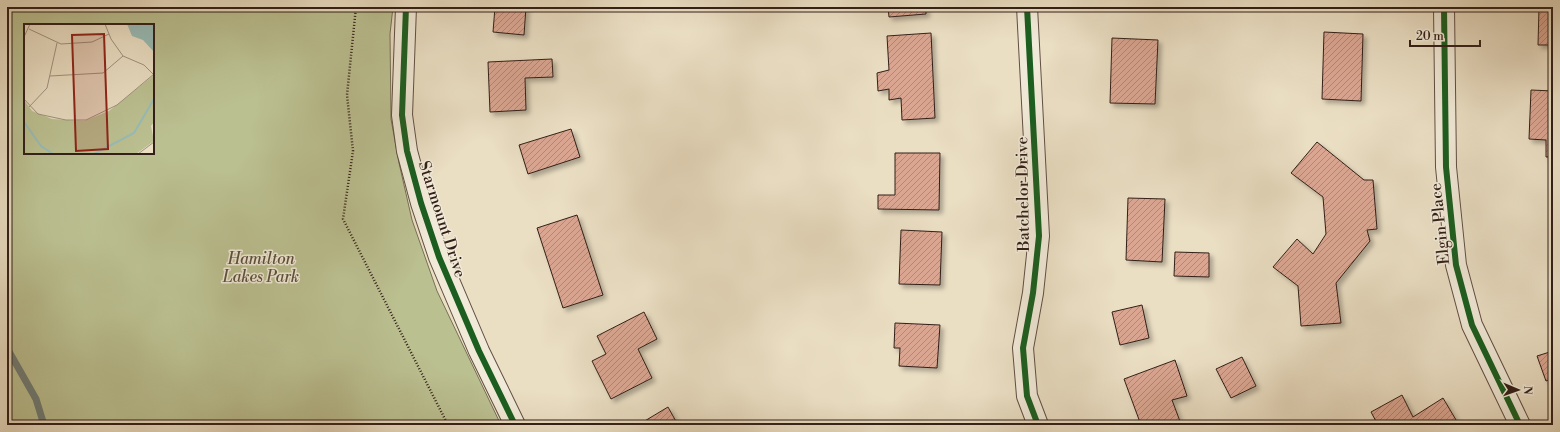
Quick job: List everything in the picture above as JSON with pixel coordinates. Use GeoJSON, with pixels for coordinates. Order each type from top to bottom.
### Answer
{"type":"FeatureCollection","features":[{"type":"Feature","properties":{"kind":"street","name":"Starmount Drive"},"geometry":{"type":"LineString","coordinates":[[406,7],[402,116],[407,151],[440,257],[479,351],[515,425]]}},
{"type":"Feature","properties":{"kind":"street","name":"Batchelor Drive"},"geometry":{"type":"LineString","coordinates":[[1027,7],[1039,236],[1033,293],[1023,348],[1027,396],[1038,425]]}},
{"type":"Feature","properties":{"kind":"street","name":"Elgin Place"},"geometry":{"type":"LineString","coordinates":[[1444,7],[1446,167],[1456,266],[1472,325],[1520,425]]}},
{"type":"Feature","properties":{"kind":"path"},"geometry":{"type":"LineString","coordinates":[[356,7],[346,95],[353,151],[343,219],[448,425]]}},
{"type":"Feature","properties":{"kind":"path"},"geometry":{"type":"LineString","coordinates":[[7,421],[9,425]]}},
{"type":"Feature","properties":{"kind":"green space","name":"Hamilton Lakes Park"},"geometry":{"type":"Polygon","coordinates":[[[7,7],[393,7],[390,34],[391,119],[412,220],[437,291],[501,425],[7,425],[7,7]]]}},
{"type":"Feature","properties":{"kind":"building"},"geometry":{"type":"Polygon","coordinates":[[[495,7],[526,7],[524,35],[493,32],[495,7]]]}},
{"type":"Feature","properties":{"kind":"building"},"geometry":{"type":"Polygon","coordinates":[[[888,7],[926,7],[926,14],[889,17],[888,7]]]}},
{"type":"Feature","properties":{"kind":"building"},"geometry":{"type":"Polygon","coordinates":[[[1539,7],[1553,7],[1553,45],[1538,45],[1539,7]]]}},
{"type":"Feature","properties":{"kind":"building"},"geometry":{"type":"Polygon","coordinates":[[[1324,32],[1363,34],[1361,101],[1322,99],[1324,32]]]}},
{"type":"Feature","properties":{"kind":"building"},"geometry":{"type":"Polygon","coordinates":[[[931,33],[935,118],[902,120],[901,98],[889,100],[889,89],[878,91],[877,73],[889,70],[887,36],[931,33]]]}},
{"type":"Feature","properties":{"kind":"building"},"geometry":{"type":"Polygon","coordinates":[[[1112,38],[1158,40],[1155,104],[1110,103],[1112,38]]]}},
{"type":"Feature","properties":{"kind":"building"},"geometry":{"type":"Polygon","coordinates":[[[552,59],[553,77],[525,78],[526,110],[490,112],[488,62],[552,59]]]}},
{"type":"Feature","properties":{"kind":"building"},"geometry":{"type":"Polygon","coordinates":[[[1531,90],[1553,91],[1553,157],[1546,157],[1546,140],[1529,139],[1531,90]]]}},
{"type":"Feature","properties":{"kind":"building"},"geometry":{"type":"Polygon","coordinates":[[[571,129],[580,157],[528,174],[519,145],[571,129]]]}},
{"type":"Feature","properties":{"kind":"building"},"geometry":{"type":"Polygon","coordinates":[[[1317,142],[1364,180],[1373,180],[1377,229],[1367,230],[1370,241],[1336,283],[1341,323],[1301,326],[1298,286],[1273,267],[1297,239],[1313,254],[1326,234],[1323,197],[1291,173],[1317,142]]]}},
{"type":"Feature","properties":{"kind":"building"},"geometry":{"type":"Polygon","coordinates":[[[895,153],[940,153],[939,210],[878,209],[878,195],[895,195],[895,153]]]}},
{"type":"Feature","properties":{"kind":"building"},"geometry":{"type":"Polygon","coordinates":[[[1128,198],[1165,199],[1162,262],[1126,260],[1128,198]]]}},
{"type":"Feature","properties":{"kind":"building"},"geometry":{"type":"Polygon","coordinates":[[[577,215],[603,295],[563,308],[537,228],[577,215]]]}},
{"type":"Feature","properties":{"kind":"building"},"geometry":{"type":"Polygon","coordinates":[[[901,230],[942,232],[940,285],[899,284],[901,230]]]}},
{"type":"Feature","properties":{"kind":"building"},"geometry":{"type":"Polygon","coordinates":[[[1175,252],[1209,253],[1209,277],[1174,276],[1175,252]]]}},
{"type":"Feature","properties":{"kind":"building"},"geometry":{"type":"Polygon","coordinates":[[[1142,305],[1149,338],[1120,345],[1112,312],[1142,305]]]}},
{"type":"Feature","properties":{"kind":"building"},"geometry":{"type":"Polygon","coordinates":[[[644,312],[657,339],[638,349],[652,378],[611,399],[592,361],[606,354],[597,336],[644,312]]]}},
{"type":"Feature","properties":{"kind":"building"},"geometry":{"type":"Polygon","coordinates":[[[895,323],[940,325],[937,368],[899,366],[900,348],[894,348],[895,323]]]}},
{"type":"Feature","properties":{"kind":"building"},"geometry":{"type":"Polygon","coordinates":[[[1553,351],[1553,378],[1546,381],[1537,356],[1553,351]]]}},
{"type":"Feature","properties":{"kind":"building"},"geometry":{"type":"Polygon","coordinates":[[[1242,357],[1256,386],[1231,398],[1216,369],[1242,357]]]}},
{"type":"Feature","properties":{"kind":"building"},"geometry":{"type":"Polygon","coordinates":[[[1175,360],[1187,396],[1172,400],[1181,424],[1141,425],[1124,379],[1175,360]]]}},
{"type":"Feature","properties":{"kind":"building"},"geometry":{"type":"Polygon","coordinates":[[[1402,395],[1413,417],[1443,398],[1459,425],[1378,425],[1371,412],[1402,395]]]}},
{"type":"Feature","properties":{"kind":"building"},"geometry":{"type":"Polygon","coordinates":[[[668,407],[678,425],[644,425],[643,422],[668,407]]]}},
{"type":"Feature","properties":{"kind":"building"},"geometry":{"type":"Polygon","coordinates":[[[959,421],[960,425],[945,425],[959,421]]]}},
{"type":"Feature","properties":{"kind":"waterway"},"geometry":{"type":"LineString","coordinates":[[7,348],[36,399],[44,425]]}},
{"type":"Feature","properties":{"kind":"cycle path"},"geometry":{"type":"LineString","coordinates":[[406,7],[402,115],[407,151],[421,203],[439,257],[479,351],[515,425]]}},
{"type":"Feature","properties":{"kind":"cycle path"},"geometry":{"type":"LineString","coordinates":[[1027,7],[1039,236],[1033,293],[1023,348],[1027,396],[1038,425]]}},
{"type":"Feature","properties":{"kind":"cycle path"},"geometry":{"type":"LineString","coordinates":[[1444,7],[1446,167],[1456,265],[1472,325],[1520,425]]}}]}
